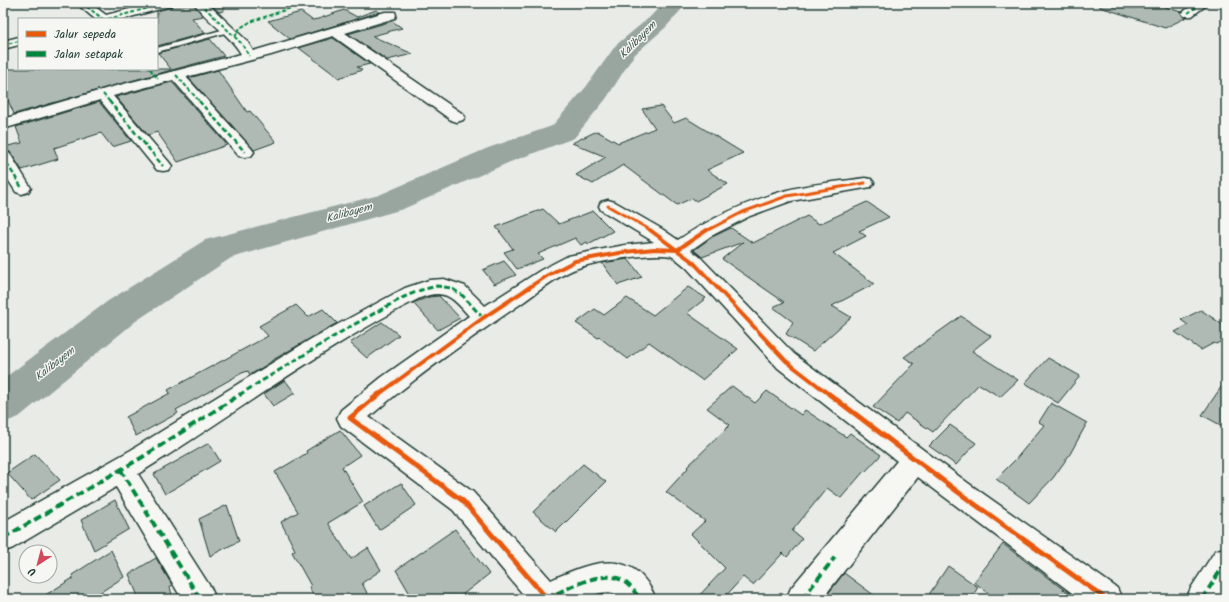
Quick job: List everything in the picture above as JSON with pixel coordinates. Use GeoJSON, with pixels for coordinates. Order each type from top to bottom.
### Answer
{"type":"FeatureCollection","features":[{"type":"Feature","properties":{"kind":"street"},"geometry":{"type":"LineString","coordinates":[[82,3],[103,18]]}},
{"type":"Feature","properties":{"kind":"street"},"geometry":{"type":"LineString","coordinates":[[112,18],[167,3]]}},
{"type":"Feature","properties":{"kind":"street"},"geometry":{"type":"LineString","coordinates":[[200,3],[242,44],[249,56]]}},
{"type":"Feature","properties":{"kind":"street"},"geometry":{"type":"LineString","coordinates":[[1188,13],[1203,3]]}},
{"type":"Feature","properties":{"kind":"street"},"geometry":{"type":"LineString","coordinates":[[3,124],[104,94],[154,74],[176,74],[249,56],[390,15]]}},
{"type":"Feature","properties":{"kind":"street"},"geometry":{"type":"LineString","coordinates":[[335,32],[456,117]]}},
{"type":"Feature","properties":{"kind":"street"},"geometry":{"type":"LineString","coordinates":[[3,45],[18,41]]}},
{"type":"Feature","properties":{"kind":"street"},"geometry":{"type":"LineString","coordinates":[[176,74],[244,152]]}},
{"type":"Feature","properties":{"kind":"street"},"geometry":{"type":"LineString","coordinates":[[104,94],[163,166]]}},
{"type":"Feature","properties":{"kind":"street"},"geometry":{"type":"LineString","coordinates":[[3,157],[22,188]]}},
{"type":"Feature","properties":{"kind":"street"},"geometry":{"type":"LineString","coordinates":[[640,599],[629,586],[618,579],[595,578],[570,587],[546,599],[463,501],[350,418],[391,384],[483,318],[548,275],[575,261],[625,252],[654,249],[678,250],[704,232],[743,212],[787,196],[865,183]]}},
{"type":"Feature","properties":{"kind":"street"},"geometry":{"type":"LineString","coordinates":[[608,206],[655,233],[693,262],[786,361],[958,492],[1106,599]]}},
{"type":"Feature","properties":{"kind":"street"},"geometry":{"type":"LineString","coordinates":[[3,538],[120,469],[291,362],[356,324],[418,291],[436,286],[449,288],[463,296],[483,318]]}},
{"type":"Feature","properties":{"kind":"street"},"geometry":{"type":"LineString","coordinates":[[802,599],[916,459]]}},
{"type":"Feature","properties":{"kind":"street"},"geometry":{"type":"LineString","coordinates":[[120,469],[200,599]]}},
{"type":"Feature","properties":{"kind":"street"},"geometry":{"type":"LineString","coordinates":[[1202,599],[1226,562]]}},
{"type":"Feature","properties":{"kind":"lane"},"geometry":{"type":"LineString","coordinates":[[158,50],[228,31]]}},
{"type":"Feature","properties":{"kind":"building"},"geometry":{"type":"Polygon","coordinates":[[[174,3],[193,3],[203,16],[192,18],[205,33],[158,46],[157,11],[171,7],[174,3]]]}},
{"type":"Feature","properties":{"kind":"building"},"geometry":{"type":"Polygon","coordinates":[[[209,3],[223,3],[224,11],[219,12],[209,3]]]}},
{"type":"Feature","properties":{"kind":"building"},"geometry":{"type":"Polygon","coordinates":[[[1100,3],[1154,3],[1181,12],[1185,18],[1165,28],[1100,7],[1100,3]]]}},
{"type":"Feature","properties":{"kind":"building"},"geometry":{"type":"Polygon","coordinates":[[[344,10],[357,17],[376,10],[380,12],[290,39],[268,21],[301,12],[312,20],[344,10]]]}},
{"type":"Feature","properties":{"kind":"building"},"geometry":{"type":"Polygon","coordinates":[[[392,21],[402,28],[372,36],[413,54],[387,60],[348,34],[392,21]]]}},
{"type":"Feature","properties":{"kind":"building"},"geometry":{"type":"Polygon","coordinates":[[[333,38],[370,64],[357,67],[362,70],[339,78],[299,48],[333,38]]]}},
{"type":"Feature","properties":{"kind":"building"},"geometry":{"type":"Polygon","coordinates":[[[210,39],[224,56],[14,114],[3,89],[3,69],[171,69],[158,53],[210,39]]]}},
{"type":"Feature","properties":{"kind":"building"},"geometry":{"type":"Polygon","coordinates":[[[218,70],[247,112],[250,111],[276,142],[254,150],[189,78],[218,70]]]}},
{"type":"Feature","properties":{"kind":"building"},"geometry":{"type":"Polygon","coordinates":[[[172,82],[227,145],[178,162],[157,132],[148,135],[116,97],[172,82]]]}},
{"type":"Feature","properties":{"kind":"building"},"geometry":{"type":"Polygon","coordinates":[[[99,102],[131,141],[112,147],[101,133],[54,148],[58,159],[22,170],[10,152],[3,151],[3,147],[22,143],[16,127],[99,102]]]}},
{"type":"Feature","properties":{"kind":"building"},"geometry":{"type":"Polygon","coordinates":[[[661,106],[674,123],[686,118],[743,153],[707,170],[728,184],[696,201],[692,198],[677,205],[623,165],[593,184],[576,175],[606,157],[572,143],[597,131],[618,143],[655,128],[642,109],[661,106]]]}},
{"type":"Feature","properties":{"kind":"building"},"geometry":{"type":"Polygon","coordinates":[[[867,202],[889,217],[859,231],[866,236],[833,253],[874,284],[832,306],[851,317],[813,351],[786,334],[793,322],[773,307],[784,302],[722,259],[743,242],[702,257],[694,250],[712,237],[731,228],[753,243],[807,216],[819,224],[867,202]]]}},
{"type":"Feature","properties":{"kind":"building"},"geometry":{"type":"Polygon","coordinates":[[[543,209],[559,224],[593,211],[613,231],[588,244],[587,242],[581,245],[575,238],[538,254],[543,259],[517,269],[504,252],[513,249],[496,227],[543,209]]]}},
{"type":"Feature","properties":{"kind":"building"},"geometry":{"type":"Polygon","coordinates":[[[628,259],[642,277],[618,285],[602,263],[628,259]]]}},
{"type":"Feature","properties":{"kind":"building"},"geometry":{"type":"Polygon","coordinates":[[[504,261],[516,275],[494,284],[483,270],[504,261]]]}},
{"type":"Feature","properties":{"kind":"building"},"geometry":{"type":"Polygon","coordinates":[[[688,287],[706,298],[687,313],[738,349],[702,380],[649,342],[628,359],[599,337],[598,338],[576,323],[595,309],[604,315],[627,298],[653,315],[688,287]]]}},
{"type":"Feature","properties":{"kind":"building"},"geometry":{"type":"Polygon","coordinates":[[[439,296],[460,318],[438,330],[413,303],[429,297],[439,296]]]}},
{"type":"Feature","properties":{"kind":"building"},"geometry":{"type":"Polygon","coordinates":[[[296,305],[308,317],[323,309],[337,323],[271,361],[250,375],[248,371],[242,373],[176,410],[178,413],[136,436],[126,417],[170,393],[168,390],[268,336],[259,326],[296,305]]]}},
{"type":"Feature","properties":{"kind":"building"},"geometry":{"type":"Polygon","coordinates":[[[1201,310],[1226,327],[1226,339],[1201,350],[1175,332],[1188,325],[1181,320],[1201,310]]]}},
{"type":"Feature","properties":{"kind":"building"},"geometry":{"type":"Polygon","coordinates":[[[961,316],[991,336],[972,351],[1018,380],[1000,397],[979,384],[933,432],[905,413],[897,423],[873,407],[914,364],[904,357],[961,316]]]}},
{"type":"Feature","properties":{"kind":"building"},"geometry":{"type":"Polygon","coordinates":[[[382,322],[399,335],[367,358],[350,343],[382,322]]]}},
{"type":"Feature","properties":{"kind":"building"},"geometry":{"type":"Polygon","coordinates":[[[1048,358],[1080,376],[1058,403],[1025,383],[1048,358]]]}},
{"type":"Feature","properties":{"kind":"building"},"geometry":{"type":"Polygon","coordinates":[[[285,380],[295,393],[273,406],[264,394],[285,380]]]}},
{"type":"Feature","properties":{"kind":"building"},"geometry":{"type":"Polygon","coordinates":[[[1226,380],[1226,428],[1202,415],[1226,380]]]}},
{"type":"Feature","properties":{"kind":"building"},"geometry":{"type":"Polygon","coordinates":[[[732,386],[755,403],[767,391],[801,415],[805,410],[846,437],[850,433],[881,455],[865,472],[864,471],[841,498],[827,488],[792,531],[802,539],[787,557],[783,553],[753,585],[743,577],[723,599],[696,599],[725,568],[691,534],[705,521],[666,492],[688,468],[687,467],[730,425],[707,408],[732,386]]]}},
{"type":"Feature","properties":{"kind":"building"},"geometry":{"type":"Polygon","coordinates":[[[1051,403],[1087,423],[1070,454],[1053,478],[1029,503],[996,479],[1015,460],[1044,425],[1039,422],[1051,403]]]}},
{"type":"Feature","properties":{"kind":"building"},"geometry":{"type":"Polygon","coordinates":[[[950,425],[976,443],[956,465],[929,446],[950,425]]]}},
{"type":"Feature","properties":{"kind":"building"},"geometry":{"type":"Polygon","coordinates":[[[340,430],[360,455],[342,467],[363,502],[328,523],[351,559],[368,548],[381,570],[362,583],[370,599],[315,599],[309,587],[311,586],[292,552],[295,550],[281,522],[298,512],[275,472],[307,453],[306,451],[340,430]]]}},
{"type":"Feature","properties":{"kind":"building"},"geometry":{"type":"Polygon","coordinates":[[[209,443],[220,461],[165,494],[154,474],[209,443]]]}},
{"type":"Feature","properties":{"kind":"building"},"geometry":{"type":"Polygon","coordinates":[[[35,454],[60,480],[31,500],[7,473],[35,454]]]}},
{"type":"Feature","properties":{"kind":"building"},"geometry":{"type":"Polygon","coordinates":[[[583,464],[606,482],[556,532],[533,512],[583,464]]]}},
{"type":"Feature","properties":{"kind":"building"},"geometry":{"type":"Polygon","coordinates":[[[401,483],[416,505],[379,530],[364,506],[401,483]]]}},
{"type":"Feature","properties":{"kind":"building"},"geometry":{"type":"Polygon","coordinates":[[[115,500],[129,529],[94,550],[81,520],[115,500]]]}},
{"type":"Feature","properties":{"kind":"building"},"geometry":{"type":"Polygon","coordinates":[[[227,505],[239,541],[210,556],[199,519],[227,505]]]}},
{"type":"Feature","properties":{"kind":"building"},"geometry":{"type":"Polygon","coordinates":[[[455,529],[489,574],[457,599],[413,599],[396,570],[455,529]]]}},
{"type":"Feature","properties":{"kind":"building"},"geometry":{"type":"Polygon","coordinates":[[[1003,544],[1076,599],[996,599],[974,582],[1003,544]]]}},
{"type":"Feature","properties":{"kind":"building"},"geometry":{"type":"Polygon","coordinates":[[[111,550],[124,577],[90,599],[39,599],[73,578],[72,575],[111,550]]]}},
{"type":"Feature","properties":{"kind":"building"},"geometry":{"type":"Polygon","coordinates":[[[156,558],[172,585],[170,587],[173,599],[139,599],[129,574],[156,558]]]}},
{"type":"Feature","properties":{"kind":"building"},"geometry":{"type":"Polygon","coordinates":[[[948,566],[978,587],[971,599],[926,599],[948,566]]]}},
{"type":"Feature","properties":{"kind":"building"},"geometry":{"type":"Polygon","coordinates":[[[844,573],[879,599],[824,599],[844,573]]]}},
{"type":"Feature","properties":{"kind":"waterway","name":"Kalibayem"},"geometry":{"type":"LineString","coordinates":[[3,404],[122,311],[218,249],[391,202],[499,155],[563,132],[596,93],[625,50],[658,22],[676,3]]}},
{"type":"Feature","properties":{"kind":"marked path"},"geometry":{"type":"LineString","coordinates":[[82,3],[102,18]]}},
{"type":"Feature","properties":{"kind":"marked path"},"geometry":{"type":"LineString","coordinates":[[112,18],[167,3]]}},
{"type":"Feature","properties":{"kind":"marked path"},"geometry":{"type":"LineString","coordinates":[[200,3],[242,44],[249,56]]}},
{"type":"Feature","properties":{"kind":"marked path"},"geometry":{"type":"LineString","coordinates":[[1188,13],[1203,3]]}},
{"type":"Feature","properties":{"kind":"marked path"},"geometry":{"type":"LineString","coordinates":[[235,37],[240,28],[244,25],[259,18],[299,5]]}},
{"type":"Feature","properties":{"kind":"marked path"},"geometry":{"type":"LineString","coordinates":[[3,45],[18,41]]}},
{"type":"Feature","properties":{"kind":"marked path"},"geometry":{"type":"LineString","coordinates":[[151,70],[158,79]]}},
{"type":"Feature","properties":{"kind":"marked path"},"geometry":{"type":"LineString","coordinates":[[176,75],[245,152]]}},
{"type":"Feature","properties":{"kind":"marked path"},"geometry":{"type":"LineString","coordinates":[[103,94],[163,166]]}},
{"type":"Feature","properties":{"kind":"marked path"},"geometry":{"type":"LineString","coordinates":[[3,157],[22,188]]}},
{"type":"Feature","properties":{"kind":"marked path"},"geometry":{"type":"LineString","coordinates":[[3,538],[141,458],[319,345],[412,293],[429,287],[444,286],[451,288],[463,296],[483,318]]}},
{"type":"Feature","properties":{"kind":"marked path"},"geometry":{"type":"LineString","coordinates":[[120,469],[200,599]]}},
{"type":"Feature","properties":{"kind":"marked path"},"geometry":{"type":"LineString","coordinates":[[802,599],[835,557]]}},
{"type":"Feature","properties":{"kind":"marked path"},"geometry":{"type":"LineString","coordinates":[[1202,599],[1226,562]]}},
{"type":"Feature","properties":{"kind":"marked path"},"geometry":{"type":"LineString","coordinates":[[546,599],[581,583],[600,577],[617,578],[627,584],[640,599]]}},
{"type":"Feature","properties":{"kind":"cycle path"},"geometry":{"type":"LineString","coordinates":[[547,599],[463,501],[350,418],[391,384],[483,318],[548,275],[575,261],[625,252],[654,249],[677,250],[704,232],[743,212],[787,196],[865,183]]}},
{"type":"Feature","properties":{"kind":"cycle path"},"geometry":{"type":"LineString","coordinates":[[608,206],[655,233],[693,262],[786,361],[958,492],[1106,599]]}}]}
